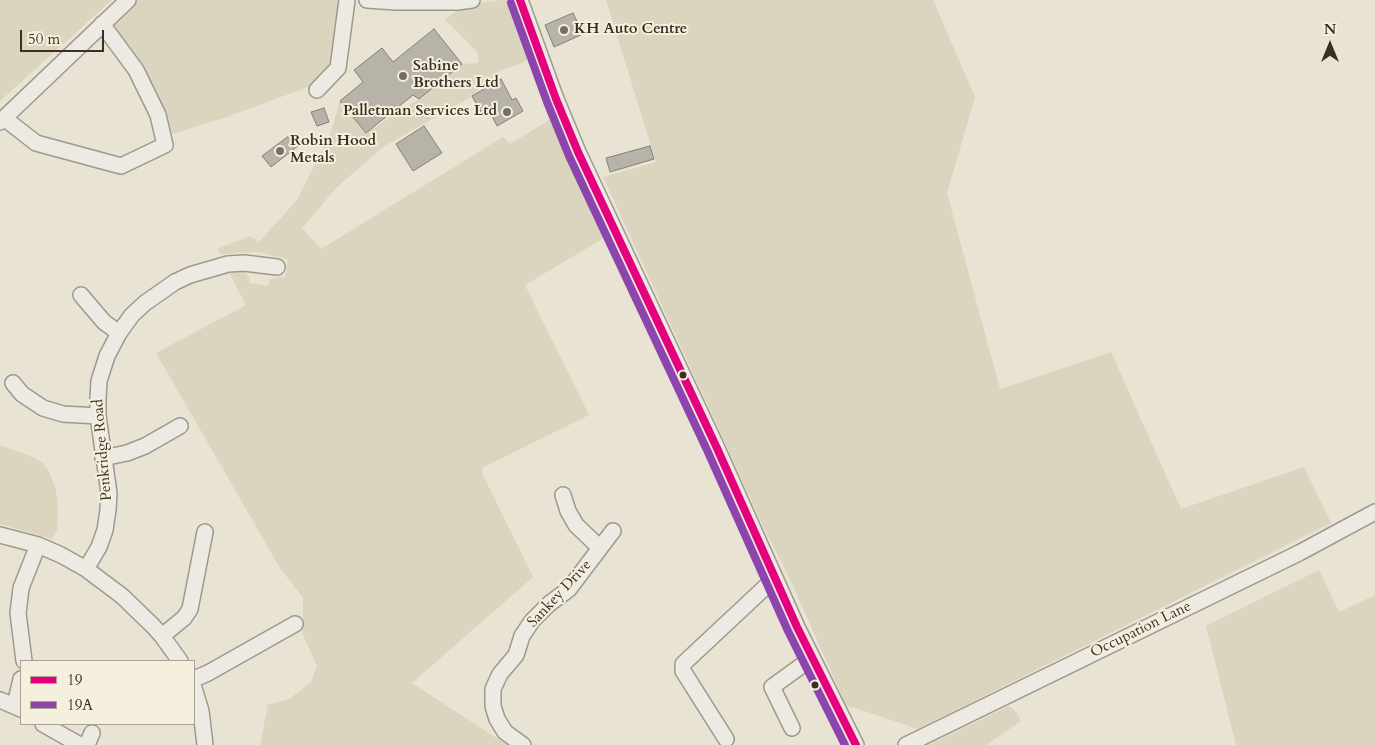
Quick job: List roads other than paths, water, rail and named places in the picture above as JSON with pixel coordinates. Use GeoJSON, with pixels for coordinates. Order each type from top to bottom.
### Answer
{"type":"FeatureCollection","features":[{"type":"Feature","properties":{"kind":"street"},"geometry":{"type":"LineString","coordinates":[[102,24],[136,70],[158,115],[165,145],[121,166],[36,143],[2,120],[102,24],[128,0]]}},
{"type":"Feature","properties":{"kind":"street"},"geometry":{"type":"LineString","coordinates":[[317,90],[338,68],[347,0]]}},
{"type":"Feature","properties":{"kind":"street"},"geometry":{"type":"LineString","coordinates":[[367,0],[396,2],[457,2],[472,0]]}},
{"type":"Feature","properties":{"kind":"street"},"geometry":{"type":"LineString","coordinates":[[520,0],[556,99],[578,152],[812,658],[856,745]]}},
{"type":"Feature","properties":{"kind":"street","name":"Penkridge Road"},"geometry":{"type":"LineString","coordinates":[[86,569],[99,547],[105,530],[108,510],[109,492],[98,416],[99,382],[106,356],[119,333],[132,315],[145,303],[190,274],[228,264],[244,263],[276,267]]}},
{"type":"Feature","properties":{"kind":"street"},"geometry":{"type":"LineString","coordinates":[[81,295],[104,322],[119,333]]}},
{"type":"Feature","properties":{"kind":"street"},"geometry":{"type":"LineString","coordinates":[[13,384],[22,394],[43,408],[63,414],[98,416]]}},
{"type":"Feature","properties":{"kind":"street"},"geometry":{"type":"LineString","coordinates":[[103,458],[128,453],[145,446],[180,426]]}},
{"type":"Feature","properties":{"kind":"street","name":"Sankey Drive"},"geometry":{"type":"LineString","coordinates":[[523,745],[504,732],[497,719],[493,706],[493,689],[500,674],[516,655],[522,636],[532,621],[549,604],[569,589],[600,548],[576,525],[568,511],[563,495]]}},
{"type":"Feature","properties":{"kind":"street","name":"Occupation Lane"},"geometry":{"type":"LineString","coordinates":[[906,745],[1299,553],[1375,512]]}},
{"type":"Feature","properties":{"kind":"street"},"geometry":{"type":"LineString","coordinates":[[600,548],[613,531]]}},
{"type":"Feature","properties":{"kind":"street"},"geometry":{"type":"LineString","coordinates":[[162,636],[184,618],[190,609],[205,532]]}},
{"type":"Feature","properties":{"kind":"street"},"geometry":{"type":"LineString","coordinates":[[0,535],[38,545],[86,569],[122,596],[162,636],[179,660]]}},
{"type":"Feature","properties":{"kind":"street"},"geometry":{"type":"LineString","coordinates":[[24,660],[18,613],[21,588],[38,545]]}},
{"type":"Feature","properties":{"kind":"street"},"geometry":{"type":"LineString","coordinates":[[726,739],[683,671],[683,664],[775,578]]}},
{"type":"Feature","properties":{"kind":"street"},"geometry":{"type":"LineString","coordinates":[[195,679],[268,649],[295,624]]}},
{"type":"Feature","properties":{"kind":"street"},"geometry":{"type":"LineString","coordinates":[[792,728],[772,687],[812,658]]}},
{"type":"Feature","properties":{"kind":"street"},"geometry":{"type":"LineString","coordinates":[[0,700],[18,707],[20,688]]}},
{"type":"Feature","properties":{"kind":"street"},"geometry":{"type":"LineString","coordinates":[[195,691],[201,710],[205,745]]}},
{"type":"Feature","properties":{"kind":"street"},"geometry":{"type":"LineString","coordinates":[[45,725],[80,745]]}},
{"type":"Feature","properties":{"kind":"place","name":"KH Auto Centre"},"geometry":{"type":"Point","coordinates":[564,30]}},
{"type":"Feature","properties":{"kind":"place","name":"Sabine Brothers Ltd"},"geometry":{"type":"Point","coordinates":[403,76]}},
{"type":"Feature","properties":{"kind":"place","name":"Palletman Services Ltd"},"geometry":{"type":"Point","coordinates":[507,112]}},
{"type":"Feature","properties":{"kind":"place","name":"Robin Hood Metals"},"geometry":{"type":"Point","coordinates":[280,151]}}]}
